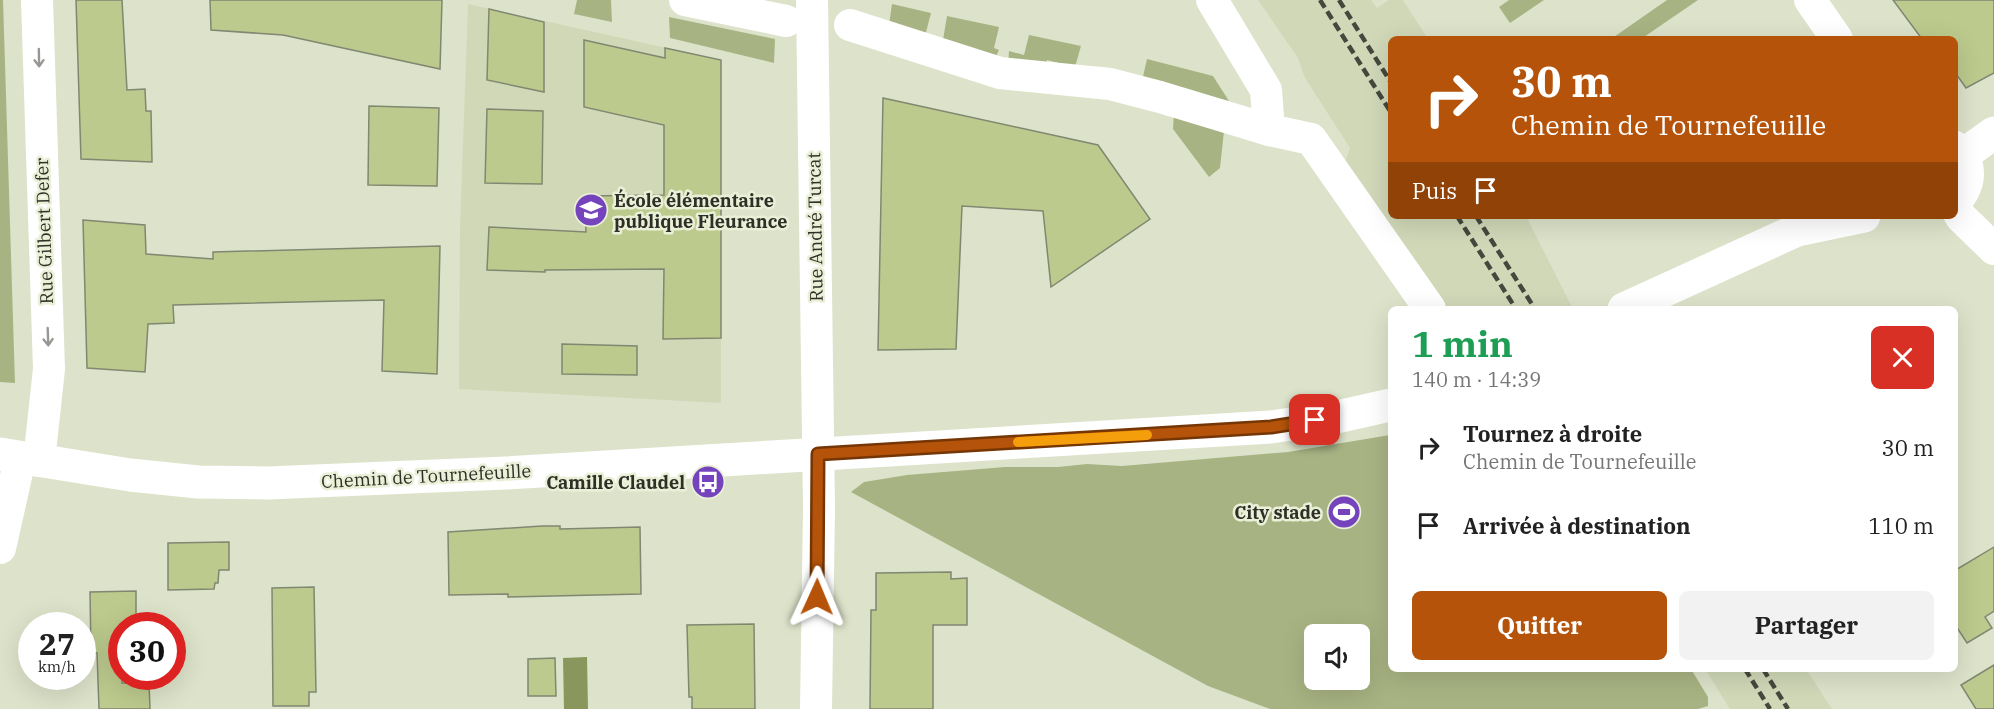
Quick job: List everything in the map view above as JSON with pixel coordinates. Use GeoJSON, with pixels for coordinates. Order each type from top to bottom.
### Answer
{"type":"FeatureCollection","features":[{"type":"Feature","properties":{"kind":"street","name":"Rue Gilbert Defer"},"geometry":{"type":"LineString","coordinates":[[0,548],[20,458],[49,369],[38,0]]}},
{"type":"Feature","properties":{"kind":"street"},"geometry":{"type":"LineString","coordinates":[[685,0],[786,21]]}},
{"type":"Feature","properties":{"kind":"street","name":"Rue André Turcat"},"geometry":{"type":"LineString","coordinates":[[812,0],[819,508],[816,709]]}},
{"type":"Feature","properties":{"kind":"street"},"geometry":{"type":"LineString","coordinates":[[1212,0],[1266,90],[1269,130]]}},
{"type":"Feature","properties":{"kind":"street"},"geometry":{"type":"LineString","coordinates":[[1810,0],[1835,36]]}},
{"type":"Feature","properties":{"kind":"street"},"geometry":{"type":"LineString","coordinates":[[850,25],[1000,73],[1110,84],[1269,130],[1311,139],[1428,306]]}},
{"type":"Feature","properties":{"kind":"street"},"geometry":{"type":"LineString","coordinates":[[1958,200],[1968,181],[1968,168],[1959,151],[1994,133]]}},
{"type":"Feature","properties":{"kind":"street"},"geometry":{"type":"LineString","coordinates":[[1958,211],[1994,249]]}},
{"type":"Feature","properties":{"kind":"street"},"geometry":{"type":"LineString","coordinates":[[1631,306],[1797,230],[1850,219]]}},
{"type":"Feature","properties":{"kind":"street","name":"Chemin de Tournefeuille"},"geometry":{"type":"LineString","coordinates":[[20,458],[107,472],[198,482],[268,483],[506,473],[1271,427],[1337,417],[1388,405]]}},
{"type":"Feature","properties":{"kind":"shaded area"},"geometry":{"type":"Polygon","coordinates":[[[0,0],[3,0],[15,383],[0,382],[0,0]]]}},
{"type":"Feature","properties":{"kind":"shaded area"},"geometry":{"type":"Polygon","coordinates":[[[577,0],[611,0],[612,22],[574,14],[577,0]]]}},
{"type":"Feature","properties":{"kind":"shaded area"},"geometry":{"type":"Polygon","coordinates":[[[1258,0],[1371,0],[1377,8],[1389,0],[1403,0],[1426,36],[1388,36],[1388,219],[1528,219],[1571,306],[1443,306],[1345,162],[1350,148],[1305,78],[1298,58],[1258,0]]]}},
{"type":"Feature","properties":{"kind":"shaded area"},"geometry":{"type":"Polygon","coordinates":[[[1509,0],[1544,0],[1510,23],[1499,7],[1509,0]]]}},
{"type":"Feature","properties":{"kind":"shaded area"},"geometry":{"type":"Polygon","coordinates":[[[1667,0],[1698,0],[1645,36],[1615,36],[1667,0]]]}},
{"type":"Feature","properties":{"kind":"shaded area","name":"École élémentaire publique Fleurance"},"geometry":{"type":"Polygon","coordinates":[[[468,4],[721,60],[721,403],[459,389],[460,228],[468,4]]]}},
{"type":"Feature","properties":{"kind":"shaded area"},"geometry":{"type":"Polygon","coordinates":[[[892,4],[931,13],[924,40],[889,25],[892,4]]]}},
{"type":"Feature","properties":{"kind":"shaded area"},"geometry":{"type":"Polygon","coordinates":[[[947,16],[999,27],[994,48],[999,50],[992,65],[942,46],[947,16]]]}},
{"type":"Feature","properties":{"kind":"shaded area"},"geometry":{"type":"Polygon","coordinates":[[[669,17],[775,39],[774,63],[670,38],[669,17]]]}},
{"type":"Feature","properties":{"kind":"shaded area"},"geometry":{"type":"Polygon","coordinates":[[[1029,35],[1081,46],[1075,67],[1047,60],[1045,69],[1008,67],[1009,51],[1024,55],[1029,35]]]}},
{"type":"Feature","properties":{"kind":"shaded area"},"geometry":{"type":"Polygon","coordinates":[[[1147,59],[1213,76],[1229,101],[1142,81],[1147,59]]]}},
{"type":"Feature","properties":{"kind":"shaded area"},"geometry":{"type":"Polygon","coordinates":[[[1174,112],[1224,131],[1220,168],[1209,177],[1173,129],[1174,112]]]}},
{"type":"Feature","properties":{"kind":"shaded area"},"geometry":{"type":"Polygon","coordinates":[[[1388,435],[1388,672],[1693,672],[1708,697],[1708,706],[1698,709],[1270,709],[1208,686],[851,492],[864,482],[907,475],[1005,467],[1058,467],[1087,464],[1122,466],[1288,452],[1388,435]]]}},
{"type":"Feature","properties":{"kind":"shaded area"},"geometry":{"type":"Polygon","coordinates":[[[587,657],[588,709],[564,709],[563,658],[587,657]]]}},
{"type":"Feature","properties":{"kind":"shaded area"},"geometry":{"type":"Polygon","coordinates":[[[1707,672],[1808,672],[1832,709],[1730,709],[1707,672]]]}},
{"type":"Feature","properties":{"kind":"building"},"geometry":{"type":"Polygon","coordinates":[[[76,0],[122,0],[127,90],[145,89],[146,111],[151,111],[152,162],[81,159],[76,0]]]}},
{"type":"Feature","properties":{"kind":"building"},"geometry":{"type":"Polygon","coordinates":[[[210,0],[442,0],[440,69],[283,35],[211,30],[210,0]]]}},
{"type":"Feature","properties":{"kind":"building"},"geometry":{"type":"Polygon","coordinates":[[[1893,0],[1994,0],[1994,73],[1966,88],[1958,77],[1958,36],[1920,36],[1893,0]]]}},
{"type":"Feature","properties":{"kind":"building"},"geometry":{"type":"Polygon","coordinates":[[[489,9],[544,22],[544,92],[487,80],[489,9]]]}},
{"type":"Feature","properties":{"kind":"building"},"geometry":{"type":"Polygon","coordinates":[[[584,40],[665,58],[665,48],[721,60],[721,338],[663,339],[664,269],[545,270],[545,272],[487,270],[489,227],[586,232],[585,196],[664,195],[664,125],[584,107],[584,40]]]}},
{"type":"Feature","properties":{"kind":"building"},"geometry":{"type":"Polygon","coordinates":[[[883,98],[1098,145],[1150,219],[1051,287],[1043,211],[962,206],[956,349],[878,350],[883,98]]]}},
{"type":"Feature","properties":{"kind":"building"},"geometry":{"type":"Polygon","coordinates":[[[369,106],[439,108],[437,186],[368,185],[369,106]]]}},
{"type":"Feature","properties":{"kind":"building"},"geometry":{"type":"Polygon","coordinates":[[[487,109],[543,111],[542,184],[485,183],[487,109]]]}},
{"type":"Feature","properties":{"kind":"building"},"geometry":{"type":"Polygon","coordinates":[[[83,220],[145,225],[146,254],[213,259],[213,252],[440,246],[437,374],[382,371],[384,300],[173,305],[174,323],[148,324],[145,372],[87,368],[83,220]]]}},
{"type":"Feature","properties":{"kind":"building"},"geometry":{"type":"Polygon","coordinates":[[[562,344],[637,346],[637,375],[562,374],[562,344]]]}},
{"type":"Feature","properties":{"kind":"building"},"geometry":{"type":"Polygon","coordinates":[[[560,526],[560,529],[640,527],[641,594],[508,597],[508,594],[449,595],[448,532],[560,526]]]}},
{"type":"Feature","properties":{"kind":"building"},"geometry":{"type":"Polygon","coordinates":[[[229,542],[229,570],[219,570],[218,583],[215,583],[214,589],[168,590],[168,543],[229,542]]]}},
{"type":"Feature","properties":{"kind":"building"},"geometry":{"type":"Polygon","coordinates":[[[1994,547],[1994,611],[1985,617],[1992,628],[1967,643],[1958,629],[1958,569],[1994,547]]]}},
{"type":"Feature","properties":{"kind":"building"},"geometry":{"type":"Polygon","coordinates":[[[951,572],[951,579],[967,578],[967,625],[933,625],[933,709],[870,709],[871,610],[876,610],[876,573],[951,572]]]}},
{"type":"Feature","properties":{"kind":"building"},"geometry":{"type":"Polygon","coordinates":[[[314,587],[316,692],[309,692],[309,706],[273,706],[272,588],[314,587]]]}},
{"type":"Feature","properties":{"kind":"building"},"geometry":{"type":"Polygon","coordinates":[[[136,591],[136,612],[108,612],[108,690],[149,690],[150,709],[99,709],[96,612],[90,612],[90,592],[136,591]]]}},
{"type":"Feature","properties":{"kind":"building"},"geometry":{"type":"Polygon","coordinates":[[[754,624],[755,709],[692,709],[692,697],[689,697],[687,625],[754,624]]]}},
{"type":"Feature","properties":{"kind":"building"},"geometry":{"type":"Polygon","coordinates":[[[555,658],[556,696],[528,696],[528,659],[555,658]]]}},
{"type":"Feature","properties":{"kind":"building"},"geometry":{"type":"Polygon","coordinates":[[[1994,665],[1994,709],[1976,709],[1961,685],[1994,665]]]}},
{"type":"Feature","properties":{"kind":"railway"},"geometry":{"type":"LineString","coordinates":[[1320,0],[1388,108]]}},
{"type":"Feature","properties":{"kind":"railway"},"geometry":{"type":"LineString","coordinates":[[1339,0],[1388,78]]}},
{"type":"Feature","properties":{"kind":"railway"},"geometry":{"type":"LineString","coordinates":[[1459,219],[1514,306]]}},
{"type":"Feature","properties":{"kind":"railway"},"geometry":{"type":"LineString","coordinates":[[1478,219],[1533,306]]}},
{"type":"Feature","properties":{"kind":"railway"},"geometry":{"type":"LineString","coordinates":[[1747,672],[1770,709]]}},
{"type":"Feature","properties":{"kind":"railway"},"geometry":{"type":"LineString","coordinates":[[1765,672],[1788,709]]}},
{"type":"Feature","properties":{"kind":"slow traffic"},"geometry":{"type":"LineString","coordinates":[[1018,442],[1147,435]]}},
{"type":"Feature","properties":{"kind":"place","name":"École élémentaire publique Fleurance"},"geometry":{"type":"Point","coordinates":[591,210]}},
{"type":"Feature","properties":{"kind":"place","name":"Camille Claudel"},"geometry":{"type":"Point","coordinates":[708,482]}},
{"type":"Feature","properties":{"kind":"place","name":"City stade"},"geometry":{"type":"Point","coordinates":[1344,512]}},
{"type":"Feature","properties":{"kind":"route"},"geometry":{"type":"LineString","coordinates":[[817,597],[818,454],[1271,427],[1315,420]]}}]}
